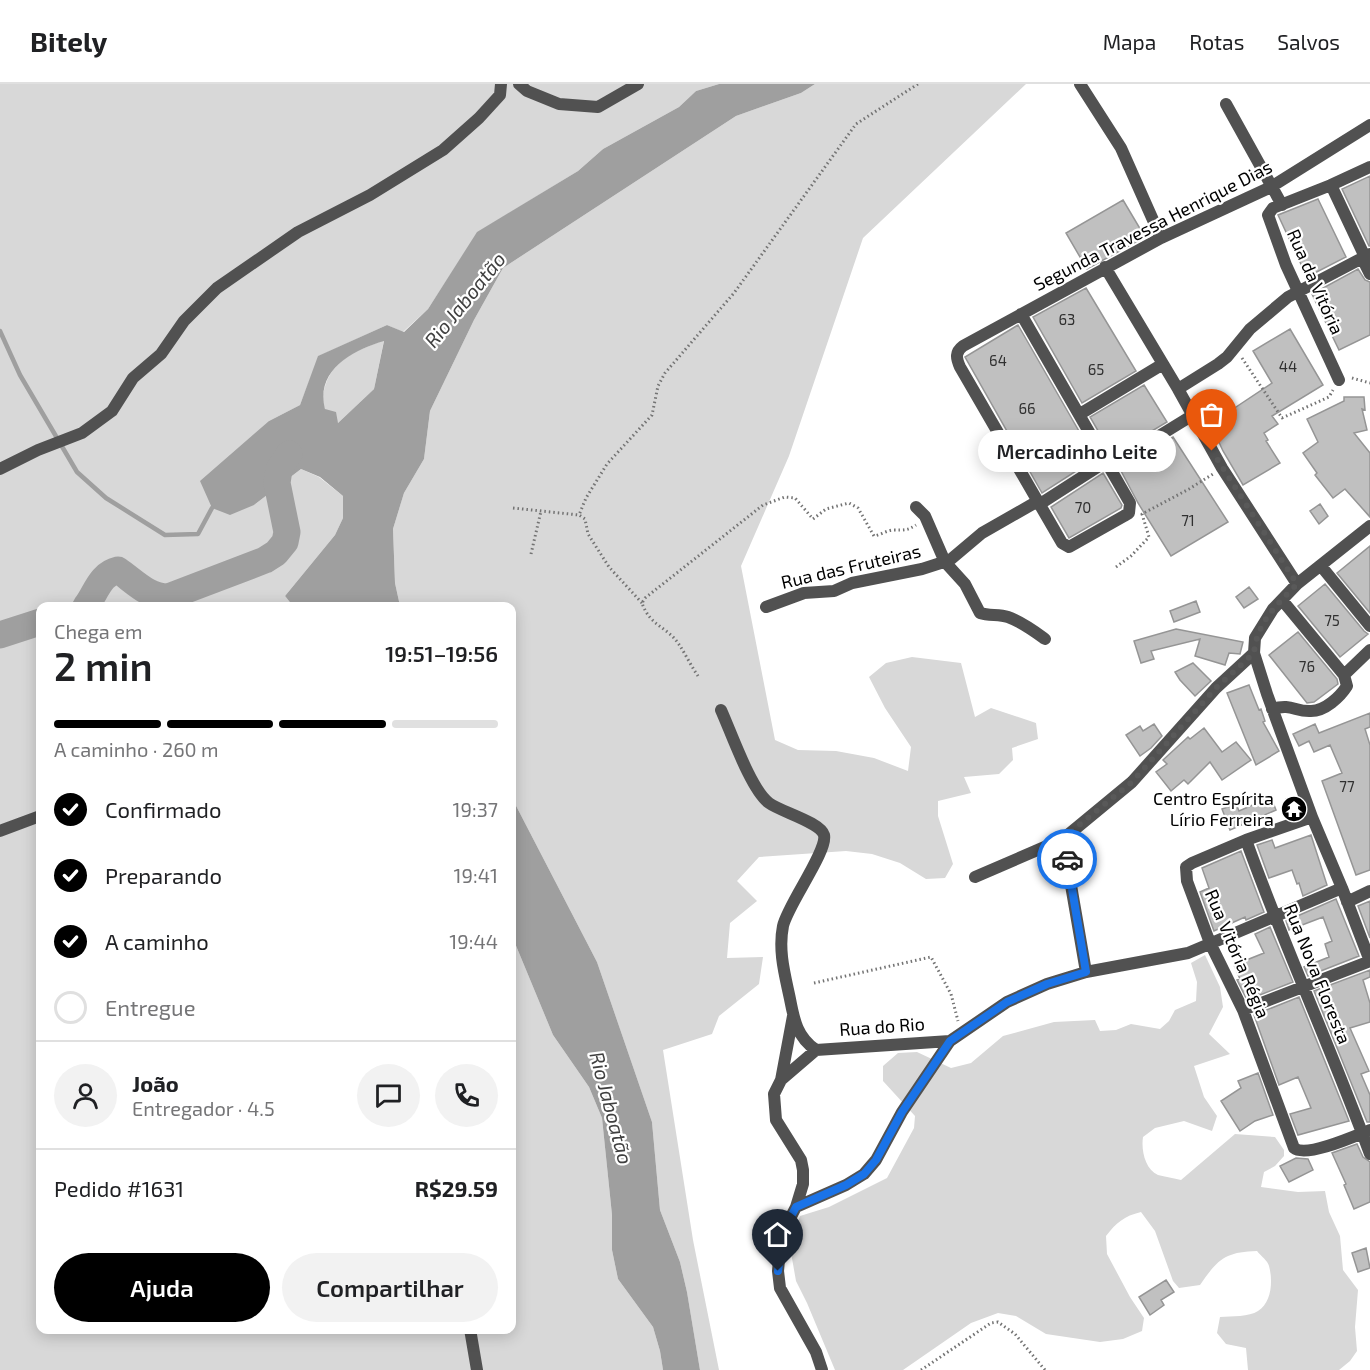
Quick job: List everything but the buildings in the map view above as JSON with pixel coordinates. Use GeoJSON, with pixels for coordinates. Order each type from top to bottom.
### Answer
{"type":"FeatureCollection","features":[{"type":"Feature","properties":{"kind":"street"},"geometry":{"type":"LineString","coordinates":[[0,469],[82,433],[112,411],[133,378],[161,354],[184,321],[217,288],[298,232],[350,206],[443,150],[500,95],[501,84]]}},
{"type":"Feature","properties":{"kind":"street"},"geometry":{"type":"LineString","coordinates":[[519,84],[527,91],[559,104],[598,107],[639,84]]}},
{"type":"Feature","properties":{"kind":"street"},"geometry":{"type":"LineString","coordinates":[[1080,84],[1121,148],[1161,238]]}},
{"type":"Feature","properties":{"kind":"street"},"geometry":{"type":"LineString","coordinates":[[1226,104],[1282,205]]}},
{"type":"Feature","properties":{"kind":"street","name":"Segunda Travessa Henrique Dias"},"geometry":{"type":"LineString","coordinates":[[1039,502],[957,358],[958,351],[963,346],[1105,267],[1161,238],[1271,187],[1370,125]]}},
{"type":"Feature","properties":{"kind":"street","name":"Rua da Vitória"},"geometry":{"type":"LineString","coordinates":[[1339,380],[1286,264],[1268,218],[1269,210],[1370,167]]}},
{"type":"Feature","properties":{"kind":"street"},"geometry":{"type":"LineString","coordinates":[[1331,185],[1366,256],[1370,274]]}},
{"type":"Feature","properties":{"kind":"street"},"geometry":{"type":"LineString","coordinates":[[1178,389],[1218,364],[1272,309],[1299,290],[1366,256]]}},
{"type":"Feature","properties":{"kind":"street"},"geometry":{"type":"LineString","coordinates":[[1105,267],[1222,468],[1297,584]]}},
{"type":"Feature","properties":{"kind":"street"},"geometry":{"type":"LineString","coordinates":[[1021,314],[1130,503],[1129,513],[1069,547],[1062,543],[1039,502]]}},
{"type":"Feature","properties":{"kind":"street"},"geometry":{"type":"LineString","coordinates":[[1080,414],[1163,364]]}},
{"type":"Feature","properties":{"kind":"street","name":"Rua das Fruteiras"},"geometry":{"type":"LineString","coordinates":[[766,607],[804,593],[834,591],[852,583],[922,569],[950,560],[982,533],[1193,415]]}},
{"type":"Feature","properties":{"kind":"street","name":"Rua das Fruteiras"},"geometry":{"type":"LineString","coordinates":[[916,507],[927,519],[945,562],[964,584],[980,613],[988,616],[1007,616],[1024,624],[1045,639]]}},
{"type":"Feature","properties":{"kind":"street"},"geometry":{"type":"LineString","coordinates":[[1243,1010],[1370,961],[1312,817],[1254,653],[1256,638],[1261,626],[1297,584],[1368,532]]}},
{"type":"Feature","properties":{"kind":"street"},"geometry":{"type":"LineString","coordinates":[[1321,566],[1370,626]]}},
{"type":"Feature","properties":{"kind":"street"},"geometry":{"type":"LineString","coordinates":[[1272,709],[1285,706],[1309,712],[1322,709],[1346,689],[1347,683],[1344,675],[1282,600]]}},
{"type":"Feature","properties":{"kind":"street"},"geometry":{"type":"LineString","coordinates":[[1344,675],[1370,650]]}},
{"type":"Feature","properties":{"kind":"street"},"geometry":{"type":"LineString","coordinates":[[975,877],[1063,838],[1132,782],[1216,688],[1254,653]]}},
{"type":"Feature","properties":{"kind":"street","name":"Rua do Rio"},"geometry":{"type":"LineString","coordinates":[[721,710],[756,787],[767,802],[812,823],[824,835],[818,857],[797,893],[783,926],[781,950],[793,1014],[799,1033],[805,1042],[816,1050]]}},
{"type":"Feature","properties":{"kind":"street","name":"Rua Vitória Régia"},"geometry":{"type":"LineString","coordinates":[[1312,817],[1246,840],[1192,863],[1186,867],[1187,881],[1210,943],[1243,1010],[1294,1148],[1297,1151],[1308,1151],[1366,1131]]}},
{"type":"Feature","properties":{"kind":"street"},"geometry":{"type":"LineString","coordinates":[[0,831],[36,818]]}},
{"type":"Feature","properties":{"kind":"street"},"geometry":{"type":"LineString","coordinates":[[1063,838],[1086,972]]}},
{"type":"Feature","properties":{"kind":"street","name":"Rua Nova Floresta"},"geometry":{"type":"LineString","coordinates":[[1246,840],[1274,916],[1366,1131],[1370,1154]]}},
{"type":"Feature","properties":{"kind":"street"},"geometry":{"type":"LineString","coordinates":[[796,1207],[846,1185],[864,1174],[876,1160],[902,1112],[950,1041],[1007,1002],[1025,993],[1086,972],[1188,953],[1342,888]]}},
{"type":"Feature","properties":{"kind":"street"},"geometry":{"type":"LineString","coordinates":[[1347,902],[1370,891]]}},
{"type":"Feature","properties":{"kind":"street"},"geometry":{"type":"LineString","coordinates":[[793,1014],[781,1080],[774,1094],[776,1120],[801,1160],[803,1184],[796,1207],[784,1230],[778,1271],[780,1288],[816,1352],[822,1370]]}},
{"type":"Feature","properties":{"kind":"street","name":"Rua do Rio"},"geometry":{"type":"LineString","coordinates":[[781,1080],[816,1050],[950,1041]]}},
{"type":"Feature","properties":{"kind":"street"},"geometry":{"type":"LineString","coordinates":[[471,1334],[477,1370]]}},
{"type":"Feature","properties":{"kind":"path"},"geometry":{"type":"LineString","coordinates":[[579,515],[586,498],[607,464],[652,415],[658,386],[665,373],[734,293],[856,124],[918,84]]}},
{"type":"Feature","properties":{"kind":"path"},"geometry":{"type":"LineString","coordinates":[[1235,346],[1282,418],[1329,397],[1339,380],[1353,378],[1370,383]]}},
{"type":"Feature","properties":{"kind":"path"},"geometry":{"type":"LineString","coordinates":[[1116,567],[1131,556],[1149,537],[1142,513],[1189,489],[1222,468]]}},
{"type":"Feature","properties":{"kind":"path"},"geometry":{"type":"LineString","coordinates":[[642,603],[645,598],[763,505],[785,497],[795,498],[813,519],[826,509],[849,503],[858,508],[874,536],[891,530],[909,530],[927,519]]}},
{"type":"Feature","properties":{"kind":"path"},"geometry":{"type":"LineString","coordinates":[[513,508],[579,515],[585,519],[588,534],[609,567],[642,603],[651,621],[664,629],[677,642],[698,676]]}},
{"type":"Feature","properties":{"kind":"path"},"geometry":{"type":"LineString","coordinates":[[531,554],[541,511]]}},
{"type":"Feature","properties":{"kind":"path"},"geometry":{"type":"LineString","coordinates":[[814,983],[931,957],[951,994],[958,1021],[968,1029]]}},
{"type":"Feature","properties":{"kind":"path"},"geometry":{"type":"LineString","coordinates":[[921,1370],[992,1323],[998,1322],[1016,1334],[1045,1370]]}},
{"type":"Feature","properties":{"kind":"shaded area"},"geometry":{"type":"Polygon","coordinates":[[[0,84],[719,84],[696,91],[679,107],[603,149],[578,171],[478,232],[428,309],[403,332],[387,325],[319,356],[300,405],[269,421],[254,505],[301,469],[319,477],[343,496],[343,518],[335,535],[285,596],[290,602],[36,602],[36,1334],[516,1334],[516,946],[553,1035],[589,1087],[602,1118],[612,1215],[612,1250],[618,1279],[653,1327],[663,1370],[0,1370],[0,84]]]}},
{"type":"Feature","properties":{"kind":"shaded area"},"geometry":{"type":"Polygon","coordinates":[[[815,84],[1026,84],[863,238],[789,456],[741,566],[775,740],[798,750],[836,751],[874,758],[908,771],[911,747],[885,708],[869,677],[886,663],[912,657],[961,663],[975,717],[991,708],[1036,723],[1038,739],[1012,748],[1013,760],[999,774],[964,777],[971,793],[938,801],[938,816],[953,864],[945,878],[926,879],[900,863],[872,854],[846,851],[759,857],[737,881],[757,901],[730,923],[727,958],[763,957],[759,984],[719,1016],[712,1034],[663,1050],[693,1240],[719,1370],[700,1370],[680,1262],[660,1210],[652,1122],[597,962],[516,806],[516,602],[399,602],[395,583],[393,529],[404,493],[424,459],[430,411],[474,320],[503,268],[736,116],[801,93],[815,84]]]}},
{"type":"Feature","properties":{"kind":"shaded area"},"geometry":{"type":"Polygon","coordinates":[[[384,340],[374,389],[338,423],[326,411],[323,404],[328,379],[339,363],[347,357],[384,340]]]}},
{"type":"Feature","properties":{"kind":"shaded area"},"geometry":{"type":"Polygon","coordinates":[[[1205,955],[1220,987],[1223,1007],[1209,1034],[1230,1054],[1194,1066],[1204,1097],[1217,1116],[1212,1131],[1184,1121],[1155,1128],[1143,1137],[1145,1159],[1158,1175],[1181,1180],[1235,1134],[1275,1137],[1284,1150],[1284,1156],[1275,1166],[1264,1172],[1261,1187],[1298,1192],[1325,1191],[1329,1212],[1340,1236],[1343,1270],[1358,1290],[1355,1327],[1357,1351],[1350,1361],[1339,1370],[1248,1370],[1246,1348],[1226,1344],[1217,1333],[1220,1317],[1250,1314],[1263,1307],[1269,1296],[1271,1284],[1267,1262],[1257,1251],[1230,1255],[1212,1269],[1200,1285],[1179,1288],[1173,1281],[1155,1231],[1141,1212],[1121,1221],[1106,1236],[1107,1254],[1144,1318],[1142,1331],[1123,1339],[1100,1342],[1046,1334],[1016,1316],[998,1313],[971,1323],[903,1370],[835,1370],[796,1281],[790,1247],[800,1216],[829,1207],[887,1178],[914,1128],[915,1116],[883,1081],[883,1066],[898,1053],[917,1052],[951,1068],[971,1063],[1003,1036],[1054,1022],[1095,1020],[1100,1031],[1116,1030],[1131,1024],[1160,1029],[1169,1021],[1175,1010],[1196,1001],[1197,982],[1191,963],[1205,955]]]}},
{"type":"Feature","properties":{"kind":"water","name":"Rio Jaboatão"},"geometry":{"type":"Polygon","coordinates":[[[719,84],[815,84],[801,93],[736,116],[503,268],[474,320],[430,411],[424,459],[404,493],[393,529],[395,583],[399,602],[290,602],[285,596],[335,535],[343,518],[343,496],[320,477],[301,469],[254,505],[230,515],[212,508],[200,481],[269,421],[300,405],[318,356],[387,325],[404,332],[428,309],[477,232],[578,171],[603,149],[679,107],[696,91],[719,84]],[[384,341],[349,356],[331,373],[323,395],[325,409],[336,412],[338,423],[374,389],[384,341]]]}},
{"type":"Feature","properties":{"kind":"water","name":"Rio Jaboatão"},"geometry":{"type":"Polygon","coordinates":[[[516,806],[597,962],[652,1122],[660,1210],[680,1262],[700,1370],[663,1370],[653,1327],[618,1279],[612,1250],[612,1215],[602,1118],[589,1087],[553,1035],[516,946],[516,806]]]}},
{"type":"Feature","properties":{"kind":"waterway"},"geometry":{"type":"LineString","coordinates":[[0,331],[20,375],[77,472],[106,498],[165,535],[198,534],[212,508]]}},
{"type":"Feature","properties":{"kind":"waterway"},"geometry":{"type":"LineString","coordinates":[[89,602],[107,575],[118,570],[148,591],[168,597],[265,560],[276,553],[285,542],[287,532],[277,483],[279,469],[289,454]]}},
{"type":"Feature","properties":{"kind":"waterway"},"geometry":{"type":"LineString","coordinates":[[0,635],[36,623]]}},
{"type":"Feature","properties":{"kind":"way so far"},"geometry":{"type":"LineString","coordinates":[[1067,859],[1063,838],[1132,782],[1216,688],[1254,653],[1256,638],[1261,626],[1273,609],[1297,584],[1212,451]]}},
{"type":"Feature","properties":{"kind":"place","name":"Mercadinho Leite"},"geometry":{"type":"Point","coordinates":[1212,451]}},
{"type":"Feature","properties":{"kind":"place","name":"Centro Espírita Lírio Ferreira"},"geometry":{"type":"Point","coordinates":[1294,809]}},
{"type":"Feature","properties":{"kind":"route"},"geometry":{"type":"LineString","coordinates":[[778,1271],[784,1230],[796,1207],[846,1185],[864,1174],[876,1160],[902,1112],[950,1041],[1007,1002],[1047,984],[1086,972],[1067,859]]}}]}
